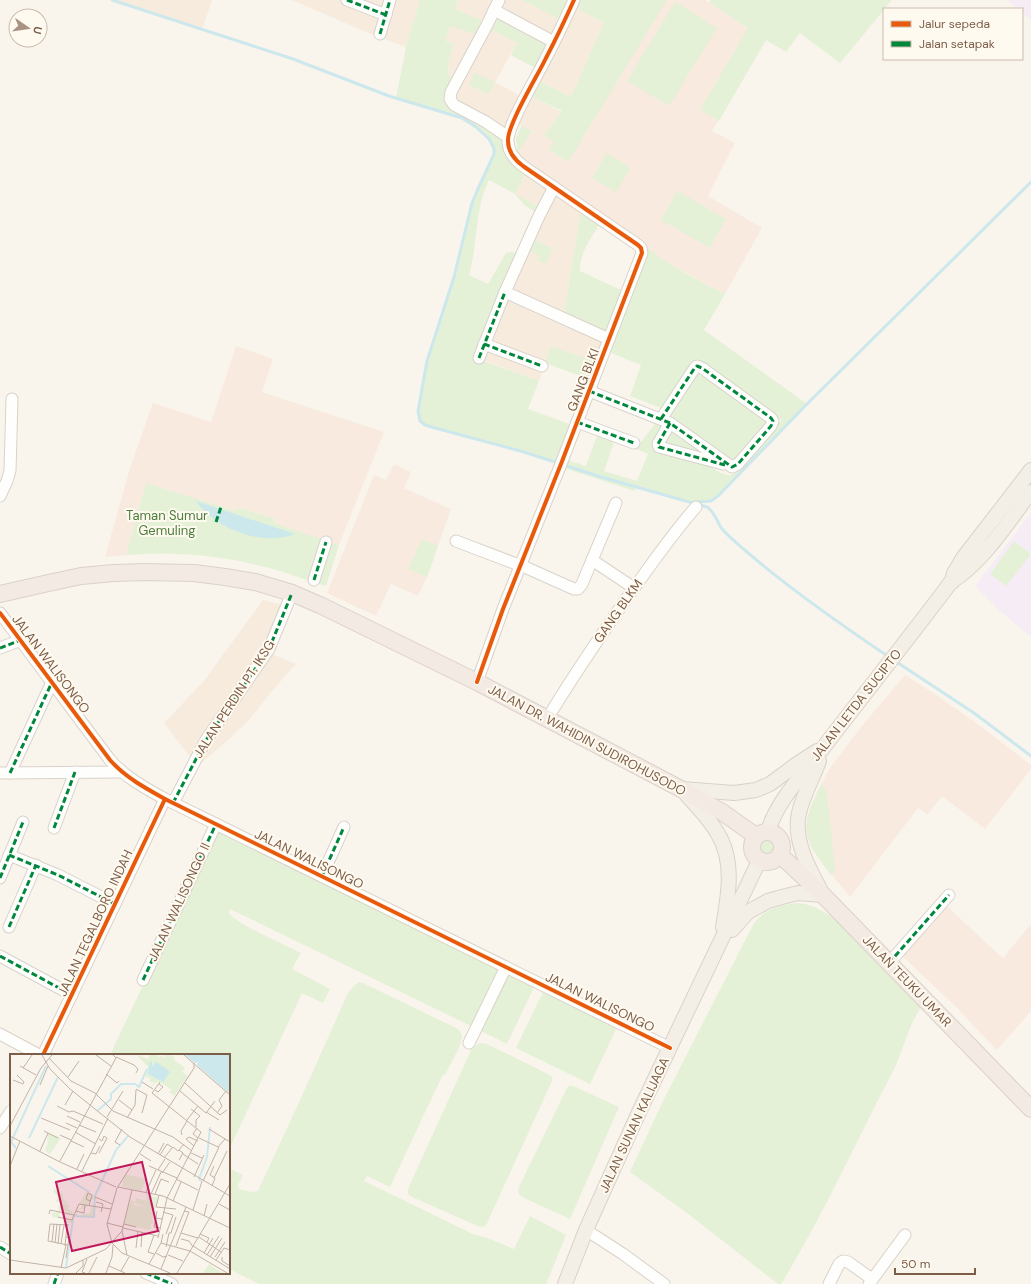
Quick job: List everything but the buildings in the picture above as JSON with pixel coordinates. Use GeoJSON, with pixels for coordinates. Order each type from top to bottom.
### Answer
{"type":"FeatureCollection","features":[{"type":"Feature","properties":{"kind":"highway","name":"JALAN DR. WAHIDIN SUDIROHUSODO"},"geometry":{"type":"LineString","coordinates":[[0,594],[81,576],[144,572],[194,573],[225,577],[255,582],[292,593],[322,606],[477,682],[681,788],[762,834]]}},
{"type":"Feature","properties":{"kind":"highway"},"geometry":{"type":"LineString","coordinates":[[762,834],[778,836],[780,840],[782,850],[780,855],[773,861],[759,861],[753,854],[753,840],[762,834]]}},
{"type":"Feature","properties":{"kind":"highway","name":"JALAN TEUKU UMAR"},"geometry":{"type":"LineString","coordinates":[[780,855],[823,895],[1031,1109]]}},
{"type":"Feature","properties":{"kind":"main road","name":"JALAN LETDA SUCIPTO"},"geometry":{"type":"LineString","coordinates":[[762,834],[781,804],[952,582],[963,558],[1031,470]]}},
{"type":"Feature","properties":{"kind":"main road","name":"JALAN LETDA SUCIPTO"},"geometry":{"type":"LineString","coordinates":[[952,582],[963,575],[979,558],[1031,492]]}},
{"type":"Feature","properties":{"kind":"main road"},"geometry":{"type":"LineString","coordinates":[[681,788],[734,794],[756,790],[770,784],[797,764],[824,747]]}},
{"type":"Feature","properties":{"kind":"main road"},"geometry":{"type":"LineString","coordinates":[[823,895],[805,859],[798,833],[798,822],[801,806],[824,747]]}},
{"type":"Feature","properties":{"kind":"main road"},"geometry":{"type":"LineString","coordinates":[[681,788],[716,830],[724,846],[727,858],[729,887],[719,945]]}},
{"type":"Feature","properties":{"kind":"main road","name":"JALAN SUNAN KALIJAGA"},"geometry":{"type":"LineString","coordinates":[[565,1284],[586,1230],[636,1119],[759,861]]}},
{"type":"Feature","properties":{"kind":"main road"},"geometry":{"type":"LineString","coordinates":[[719,945],[748,912],[768,901],[798,893],[823,895]]}},
{"type":"Feature","properties":{"kind":"street"},"geometry":{"type":"LineString","coordinates":[[346,0],[386,15]]}},
{"type":"Feature","properties":{"kind":"street"},"geometry":{"type":"LineString","coordinates":[[380,34],[390,0]]}},
{"type":"Feature","properties":{"kind":"street"},"geometry":{"type":"LineString","coordinates":[[554,42],[496,5],[451,92],[450,99],[454,105],[486,122],[508,138],[511,125],[554,42],[574,0]]}},
{"type":"Feature","properties":{"kind":"street","name":"GANG BLKI"},"geometry":{"type":"LineString","coordinates":[[477,682],[496,626],[565,453],[641,255],[641,248],[638,245],[528,169],[516,159],[509,147],[508,138]]}},
{"type":"Feature","properties":{"kind":"street"},"geometry":{"type":"LineString","coordinates":[[479,358],[505,292],[539,216],[554,187]]}},
{"type":"Feature","properties":{"kind":"street"},"geometry":{"type":"LineString","coordinates":[[505,292],[609,339]]}},
{"type":"Feature","properties":{"kind":"street"},"geometry":{"type":"LineString","coordinates":[[484,344],[542,366]]}},
{"type":"Feature","properties":{"kind":"street"},"geometry":{"type":"LineString","coordinates":[[697,366],[701,367],[771,418],[773,421],[771,426],[738,464],[730,466],[659,447],[658,444],[665,421],[697,366]]}},
{"type":"Feature","properties":{"kind":"street"},"geometry":{"type":"LineString","coordinates":[[589,391],[665,421],[730,466]]}},
{"type":"Feature","properties":{"kind":"street"},"geometry":{"type":"LineString","coordinates":[[0,496],[10,471],[12,399]]}},
{"type":"Feature","properties":{"kind":"street"},"geometry":{"type":"LineString","coordinates":[[577,422],[634,443]]}},
{"type":"Feature","properties":{"kind":"street"},"geometry":{"type":"LineString","coordinates":[[456,541],[520,565],[576,590],[581,587],[616,502]]}},
{"type":"Feature","properties":{"kind":"street","name":"GANG BLKM"},"geometry":{"type":"LineString","coordinates":[[547,719],[574,675],[634,588],[673,534],[696,507]]}},
{"type":"Feature","properties":{"kind":"street"},"geometry":{"type":"LineString","coordinates":[[314,580],[326,542]]}},
{"type":"Feature","properties":{"kind":"street"},"geometry":{"type":"LineString","coordinates":[[592,560],[634,588]]}},
{"type":"Feature","properties":{"kind":"street","name":"JALAN PERDIN PT. IKSG"},"geometry":{"type":"LineString","coordinates":[[169,801],[206,740],[269,649],[292,593]]}},
{"type":"Feature","properties":{"kind":"street","name":"JALAN WALISONGO"},"geometry":{"type":"LineString","coordinates":[[0,613],[110,760],[122,772],[140,784],[169,801],[670,1048]]}},
{"type":"Feature","properties":{"kind":"street"},"geometry":{"type":"LineString","coordinates":[[0,648],[21,640]]}},
{"type":"Feature","properties":{"kind":"street"},"geometry":{"type":"LineString","coordinates":[[52,682],[5,773],[122,772]]}},
{"type":"Feature","properties":{"kind":"street"},"geometry":{"type":"LineString","coordinates":[[54,828],[75,772]]}},
{"type":"Feature","properties":{"kind":"street","name":"JALAN TEGALBORO INDAH"},"geometry":{"type":"LineString","coordinates":[[43,1054],[115,904],[169,801]]}},
{"type":"Feature","properties":{"kind":"street"},"geometry":{"type":"LineString","coordinates":[[0,878],[23,822]]}},
{"type":"Feature","properties":{"kind":"street","name":"JALAN WALISONGO II"},"geometry":{"type":"LineString","coordinates":[[143,980],[216,824]]}},
{"type":"Feature","properties":{"kind":"street"},"geometry":{"type":"LineString","coordinates":[[322,876],[344,827]]}},
{"type":"Feature","properties":{"kind":"street"},"geometry":{"type":"LineString","coordinates":[[9,855],[58,875],[115,904]]}},
{"type":"Feature","properties":{"kind":"street"},"geometry":{"type":"LineString","coordinates":[[9,927],[36,865]]}},
{"type":"Feature","properties":{"kind":"street"},"geometry":{"type":"LineString","coordinates":[[889,963],[949,895]]}},
{"type":"Feature","properties":{"kind":"street"},"geometry":{"type":"LineString","coordinates":[[0,956],[72,995]]}},
{"type":"Feature","properties":{"kind":"street"},"geometry":{"type":"LineString","coordinates":[[469,1043],[506,967]]}},
{"type":"Feature","properties":{"kind":"street"},"geometry":{"type":"LineString","coordinates":[[0,1034],[37,1054]]}},
{"type":"Feature","properties":{"kind":"street"},"geometry":{"type":"LineString","coordinates":[[0,1128],[10,1113]]}},
{"type":"Feature","properties":{"kind":"street"},"geometry":{"type":"LineString","coordinates":[[586,1230],[623,1254],[664,1284]]}},
{"type":"Feature","properties":{"kind":"street"},"geometry":{"type":"LineString","coordinates":[[829,1284],[839,1264],[844,1261],[850,1263],[870,1281],[905,1235]]}},
{"type":"Feature","properties":{"kind":"street"},"geometry":{"type":"LineString","coordinates":[[0,1247],[10,1253]]}},
{"type":"Feature","properties":{"kind":"street"},"geometry":{"type":"LineString","coordinates":[[148,1274],[172,1284]]}},
{"type":"Feature","properties":{"kind":"shaded area"},"geometry":{"type":"Polygon","coordinates":[[[112,0],[212,0],[202,30],[112,0]]]}},
{"type":"Feature","properties":{"kind":"shaded area"},"geometry":{"type":"Polygon","coordinates":[[[292,0],[420,0],[406,47],[373,35],[292,0]]]}},
{"type":"Feature","properties":{"kind":"shaded area"},"geometry":{"type":"Polygon","coordinates":[[[458,0],[495,0],[485,22],[455,9],[458,0]]]}},
{"type":"Feature","properties":{"kind":"shaded area"},"geometry":{"type":"Polygon","coordinates":[[[502,0],[522,0],[561,20],[553,38],[498,8],[502,0]]]}},
{"type":"Feature","properties":{"kind":"shaded area"},"geometry":{"type":"Polygon","coordinates":[[[615,0],[705,0],[766,40],[712,131],[735,143],[708,196],[762,228],[725,294],[659,257],[642,243],[519,158],[516,138],[522,126],[544,136],[553,126],[571,97],[615,0]]]}},
{"type":"Feature","properties":{"kind":"shaded area"},"geometry":{"type":"Polygon","coordinates":[[[1007,0],[1031,0],[1031,20],[1023,13],[1023,8],[1017,8],[1007,0]]]}},
{"type":"Feature","properties":{"kind":"shaded area"},"geometry":{"type":"Polygon","coordinates":[[[574,7],[604,23],[571,97],[539,81],[574,7]]]}},
{"type":"Feature","properties":{"kind":"shaded area"},"geometry":{"type":"Polygon","coordinates":[[[450,26],[478,35],[454,79],[448,77],[449,58],[454,44],[445,41],[450,26]]]}},
{"type":"Feature","properties":{"kind":"shaded area"},"geometry":{"type":"Polygon","coordinates":[[[488,28],[517,43],[495,82],[522,97],[504,129],[456,102],[453,95],[488,28]]]}},
{"type":"Feature","properties":{"kind":"shaded area"},"geometry":{"type":"Polygon","coordinates":[[[531,96],[562,112],[544,136],[517,124],[531,96]]]}},
{"type":"Feature","properties":{"kind":"shaded area"},"geometry":{"type":"Polygon","coordinates":[[[526,173],[550,188],[540,207],[515,194],[526,173]]]}},
{"type":"Feature","properties":{"kind":"shaded area"},"geometry":{"type":"Polygon","coordinates":[[[555,192],[581,209],[564,314],[509,290],[527,250],[541,256],[546,264],[552,248],[532,239],[555,192]]]}},
{"type":"Feature","properties":{"kind":"shaded area"},"geometry":{"type":"Polygon","coordinates":[[[507,296],[604,339],[595,362],[551,346],[539,381],[483,360],[507,296]]]}},
{"type":"Feature","properties":{"kind":"shaded area"},"geometry":{"type":"Polygon","coordinates":[[[236,346],[273,359],[262,392],[384,432],[339,545],[274,523],[275,519],[237,507],[236,511],[146,483],[126,555],[105,557],[130,468],[153,403],[211,422],[236,346]]]}},
{"type":"Feature","properties":{"kind":"shaded area"},"geometry":{"type":"Polygon","coordinates":[[[394,464],[411,472],[404,488],[451,509],[427,577],[418,596],[391,584],[376,616],[327,593],[374,475],[386,480],[394,464]]]}},
{"type":"Feature","properties":{"kind":"shaded area"},"geometry":{"type":"Polygon","coordinates":[[[1031,513],[1030,636],[1001,612],[975,586],[1031,513]]]}},
{"type":"Feature","properties":{"kind":"shaded area"},"geometry":{"type":"Polygon","coordinates":[[[263,600],[291,607],[272,654],[296,664],[271,692],[251,718],[199,765],[194,762],[164,723],[204,681],[263,600]]]}},
{"type":"Feature","properties":{"kind":"shaded area"},"geometry":{"type":"Polygon","coordinates":[[[905,675],[983,728],[1031,765],[1031,769],[985,829],[942,796],[927,815],[918,808],[850,897],[813,850],[806,831],[807,819],[816,795],[830,768],[861,727],[905,675]]]}},
{"type":"Feature","properties":{"kind":"shaded area"},"geometry":{"type":"Polygon","coordinates":[[[945,904],[1003,958],[1031,924],[1031,1011],[997,1050],[953,1004],[900,954],[945,904]]]}},
{"type":"Feature","properties":{"kind":"green space"},"geometry":{"type":"Polygon","coordinates":[[[420,0],[458,0],[455,9],[485,22],[478,35],[450,26],[445,41],[454,44],[449,58],[448,76],[454,79],[447,92],[503,138],[526,173],[515,194],[489,180],[484,192],[478,215],[474,251],[469,275],[488,284],[506,253],[517,253],[475,358],[539,381],[528,409],[572,425],[557,463],[428,426],[421,422],[418,416],[427,361],[454,277],[472,203],[493,157],[493,145],[485,134],[473,125],[439,111],[396,98],[406,47],[420,0]]]}},
{"type":"Feature","properties":{"kind":"green space"},"geometry":{"type":"Polygon","coordinates":[[[522,0],[570,0],[561,20],[522,0]]]}},
{"type":"Feature","properties":{"kind":"green space"},"geometry":{"type":"Polygon","coordinates":[[[577,0],[667,0],[568,162],[549,150],[554,142],[544,136],[562,111],[531,96],[539,81],[571,97],[604,23],[574,7],[577,0]]]}},
{"type":"Feature","properties":{"kind":"green space"},"geometry":{"type":"Polygon","coordinates":[[[711,0],[892,0],[885,8],[883,8],[883,11],[840,63],[800,33],[786,52],[766,40],[719,121],[700,110],[748,28],[709,3],[711,0]]]}},
{"type":"Feature","properties":{"kind":"green space"},"geometry":{"type":"Polygon","coordinates":[[[675,2],[717,28],[669,106],[627,81],[675,2]]]}},
{"type":"Feature","properties":{"kind":"green space"},"geometry":{"type":"Polygon","coordinates":[[[496,14],[551,43],[537,69],[511,55],[517,43],[488,28],[496,14]]]}},
{"type":"Feature","properties":{"kind":"green space"},"geometry":{"type":"Polygon","coordinates":[[[475,73],[495,82],[488,94],[469,85],[475,73]]]}},
{"type":"Feature","properties":{"kind":"green space"},"geometry":{"type":"Polygon","coordinates":[[[522,126],[532,131],[518,153],[516,138],[522,126]]]}},
{"type":"Feature","properties":{"kind":"green space"},"geometry":{"type":"Polygon","coordinates":[[[607,153],[631,168],[616,192],[592,178],[607,153]]]}},
{"type":"Feature","properties":{"kind":"green space"},"geometry":{"type":"Polygon","coordinates":[[[677,191],[726,219],[710,248],[661,220],[677,191]]]}},
{"type":"Feature","properties":{"kind":"green space"},"geometry":{"type":"Polygon","coordinates":[[[515,194],[540,207],[537,213],[524,205],[515,194]]]}},
{"type":"Feature","properties":{"kind":"green space"},"geometry":{"type":"Polygon","coordinates":[[[581,209],[601,222],[584,252],[580,264],[580,271],[623,291],[607,334],[564,314],[581,209]]]}},
{"type":"Feature","properties":{"kind":"green space"},"geometry":{"type":"Polygon","coordinates":[[[532,239],[552,248],[546,264],[538,261],[540,256],[527,250],[532,239]]]}},
{"type":"Feature","properties":{"kind":"green space"},"geometry":{"type":"Polygon","coordinates":[[[648,248],[675,267],[725,294],[704,330],[807,404],[720,494],[712,500],[705,502],[685,500],[636,487],[634,491],[564,468],[567,460],[586,466],[597,436],[614,442],[604,471],[637,481],[648,454],[636,449],[657,421],[663,426],[652,445],[653,450],[707,465],[723,474],[730,475],[733,474],[782,420],[697,359],[664,407],[661,408],[630,396],[641,365],[609,352],[648,248]]]}},
{"type":"Feature","properties":{"kind":"green space"},"geometry":{"type":"Polygon","coordinates":[[[551,346],[595,362],[589,379],[545,363],[551,346]]]}},
{"type":"Feature","properties":{"kind":"green space"},"geometry":{"type":"Polygon","coordinates":[[[698,371],[770,422],[733,462],[669,415],[698,371]]]}},
{"type":"Feature","properties":{"kind":"green space"},"geometry":{"type":"Polygon","coordinates":[[[672,429],[711,457],[664,444],[672,429]]]}},
{"type":"Feature","properties":{"kind":"green space","name":"Taman Sumur Gemuling"},"geometry":{"type":"Polygon","coordinates":[[[146,483],[236,511],[237,507],[275,519],[274,523],[339,545],[326,586],[273,569],[213,557],[178,554],[126,555],[146,483]]]}},
{"type":"Feature","properties":{"kind":"green space"},"geometry":{"type":"Polygon","coordinates":[[[422,539],[438,546],[427,577],[408,569],[422,539]]]}},
{"type":"Feature","properties":{"kind":"green space"},"geometry":{"type":"Polygon","coordinates":[[[1014,541],[1031,554],[1006,586],[990,574],[1014,541]]]}},
{"type":"Feature","properties":{"kind":"green space"},"geometry":{"type":"Polygon","coordinates":[[[822,783],[827,793],[835,868],[832,876],[814,851],[809,841],[807,831],[807,821],[810,810],[822,783]]]}},
{"type":"Feature","properties":{"kind":"green space"},"geometry":{"type":"Polygon","coordinates":[[[216,830],[500,968],[471,1026],[230,909],[229,913],[241,922],[301,953],[292,969],[330,989],[323,1003],[302,993],[230,1148],[230,1054],[110,1054],[216,830]]]}},
{"type":"Feature","properties":{"kind":"green space"},"geometry":{"type":"Polygon","coordinates":[[[767,837],[774,840],[777,847],[774,854],[767,857],[760,854],[757,847],[760,840],[767,837]]]}},
{"type":"Feature","properties":{"kind":"green space"},"geometry":{"type":"Polygon","coordinates":[[[798,903],[819,909],[837,921],[923,1005],[914,1020],[897,1063],[811,1232],[781,1284],[778,1284],[687,1213],[630,1172],[663,1101],[753,925],[762,915],[772,909],[798,903]]]}},
{"type":"Feature","properties":{"kind":"green space"},"geometry":{"type":"Polygon","coordinates":[[[507,972],[535,985],[507,1044],[479,1030],[507,972]]]}},
{"type":"Feature","properties":{"kind":"green space"},"geometry":{"type":"Polygon","coordinates":[[[359,982],[363,983],[456,1028],[462,1035],[461,1043],[457,1052],[445,1075],[443,1074],[390,1187],[367,1176],[364,1181],[473,1234],[514,1249],[530,1216],[566,1235],[546,1284],[259,1284],[230,1270],[230,1168],[243,1175],[238,1185],[239,1189],[250,1192],[258,1191],[348,993],[359,982]]]}},
{"type":"Feature","properties":{"kind":"green space"},"geometry":{"type":"Polygon","coordinates":[[[544,990],[618,1025],[590,1084],[516,1048],[544,990]]]}},
{"type":"Feature","properties":{"kind":"green space"},"geometry":{"type":"Polygon","coordinates":[[[480,1043],[487,1044],[548,1074],[552,1077],[552,1081],[486,1226],[480,1227],[412,1197],[408,1194],[408,1189],[472,1048],[480,1043]]]}},
{"type":"Feature","properties":{"kind":"green space"},"geometry":{"type":"Polygon","coordinates":[[[568,1086],[573,1086],[619,1107],[570,1219],[524,1198],[518,1192],[519,1187],[568,1086]]]}},
{"type":"Feature","properties":{"kind":"water"},"geometry":{"type":"Polygon","coordinates":[[[196,501],[295,534],[269,538],[255,537],[241,533],[215,520],[204,511],[196,501]]]}},
{"type":"Feature","properties":{"kind":"waterway"},"geometry":{"type":"LineString","coordinates":[[112,0],[293,59],[389,96],[462,118],[476,127],[489,139],[494,148],[494,154],[472,203],[454,277],[427,361],[418,411],[420,421],[425,425],[435,428],[524,452],[601,477],[707,507],[716,517],[722,529],[737,544],[781,580],[889,657]]}},
{"type":"Feature","properties":{"kind":"waterway"},"geometry":{"type":"LineString","coordinates":[[697,502],[711,501],[718,496],[807,404],[1031,182]]}},
{"type":"Feature","properties":{"kind":"waterway"},"geometry":{"type":"LineString","coordinates":[[895,661],[974,713],[1031,756]]}},
{"type":"Feature","properties":{"kind":"marked path"},"geometry":{"type":"LineString","coordinates":[[347,0],[386,15]]}},
{"type":"Feature","properties":{"kind":"marked path"},"geometry":{"type":"LineString","coordinates":[[380,34],[390,0]]}},
{"type":"Feature","properties":{"kind":"marked path"},"geometry":{"type":"LineString","coordinates":[[479,358],[505,292]]}},
{"type":"Feature","properties":{"kind":"marked path"},"geometry":{"type":"LineString","coordinates":[[484,344],[542,366]]}},
{"type":"Feature","properties":{"kind":"marked path"},"geometry":{"type":"LineString","coordinates":[[589,391],[670,423],[732,467],[738,464],[771,426],[773,421],[771,418],[702,368],[697,366],[661,419]]}},
{"type":"Feature","properties":{"kind":"marked path"},"geometry":{"type":"LineString","coordinates":[[577,422],[634,443]]}},
{"type":"Feature","properties":{"kind":"marked path"},"geometry":{"type":"LineString","coordinates":[[670,423],[658,444],[659,447],[725,465]]}},
{"type":"Feature","properties":{"kind":"marked path"},"geometry":{"type":"LineString","coordinates":[[216,522],[221,507]]}},
{"type":"Feature","properties":{"kind":"marked path"},"geometry":{"type":"LineString","coordinates":[[314,580],[326,542]]}},
{"type":"Feature","properties":{"kind":"marked path"},"geometry":{"type":"LineString","coordinates":[[173,803],[206,740],[269,649],[292,593]]}},
{"type":"Feature","properties":{"kind":"marked path"},"geometry":{"type":"LineString","coordinates":[[0,648],[21,640]]}},
{"type":"Feature","properties":{"kind":"marked path"},"geometry":{"type":"LineString","coordinates":[[10,773],[52,682]]}},
{"type":"Feature","properties":{"kind":"marked path"},"geometry":{"type":"LineString","coordinates":[[54,828],[75,772]]}},
{"type":"Feature","properties":{"kind":"marked path"},"geometry":{"type":"LineString","coordinates":[[0,878],[23,822]]}},
{"type":"Feature","properties":{"kind":"marked path"},"geometry":{"type":"LineString","coordinates":[[143,980],[216,824]]}},
{"type":"Feature","properties":{"kind":"marked path"},"geometry":{"type":"LineString","coordinates":[[322,876],[344,827]]}},
{"type":"Feature","properties":{"kind":"marked path"},"geometry":{"type":"LineString","coordinates":[[9,855],[58,875],[115,904]]}},
{"type":"Feature","properties":{"kind":"marked path"},"geometry":{"type":"LineString","coordinates":[[9,927],[36,865]]}},
{"type":"Feature","properties":{"kind":"marked path"},"geometry":{"type":"LineString","coordinates":[[889,963],[949,895]]}},
{"type":"Feature","properties":{"kind":"marked path"},"geometry":{"type":"LineString","coordinates":[[0,956],[72,995]]}},
{"type":"Feature","properties":{"kind":"marked path"},"geometry":{"type":"LineString","coordinates":[[0,1247],[10,1253]]}},
{"type":"Feature","properties":{"kind":"marked path"},"geometry":{"type":"LineString","coordinates":[[54,1284],[58,1274]]}},
{"type":"Feature","properties":{"kind":"marked path"},"geometry":{"type":"LineString","coordinates":[[148,1274],[172,1284]]}},
{"type":"Feature","properties":{"kind":"cycle path"},"geometry":{"type":"LineString","coordinates":[[477,682],[503,609],[561,464],[642,253],[641,248],[638,245],[523,166],[517,161],[509,148],[509,134],[517,112],[542,66],[574,0]]}},
{"type":"Feature","properties":{"kind":"cycle path"},"geometry":{"type":"LineString","coordinates":[[0,613],[110,760],[122,772],[136,782],[165,799],[670,1048]]}},
{"type":"Feature","properties":{"kind":"cycle path"},"geometry":{"type":"LineString","coordinates":[[43,1054],[165,799]]}}]}
